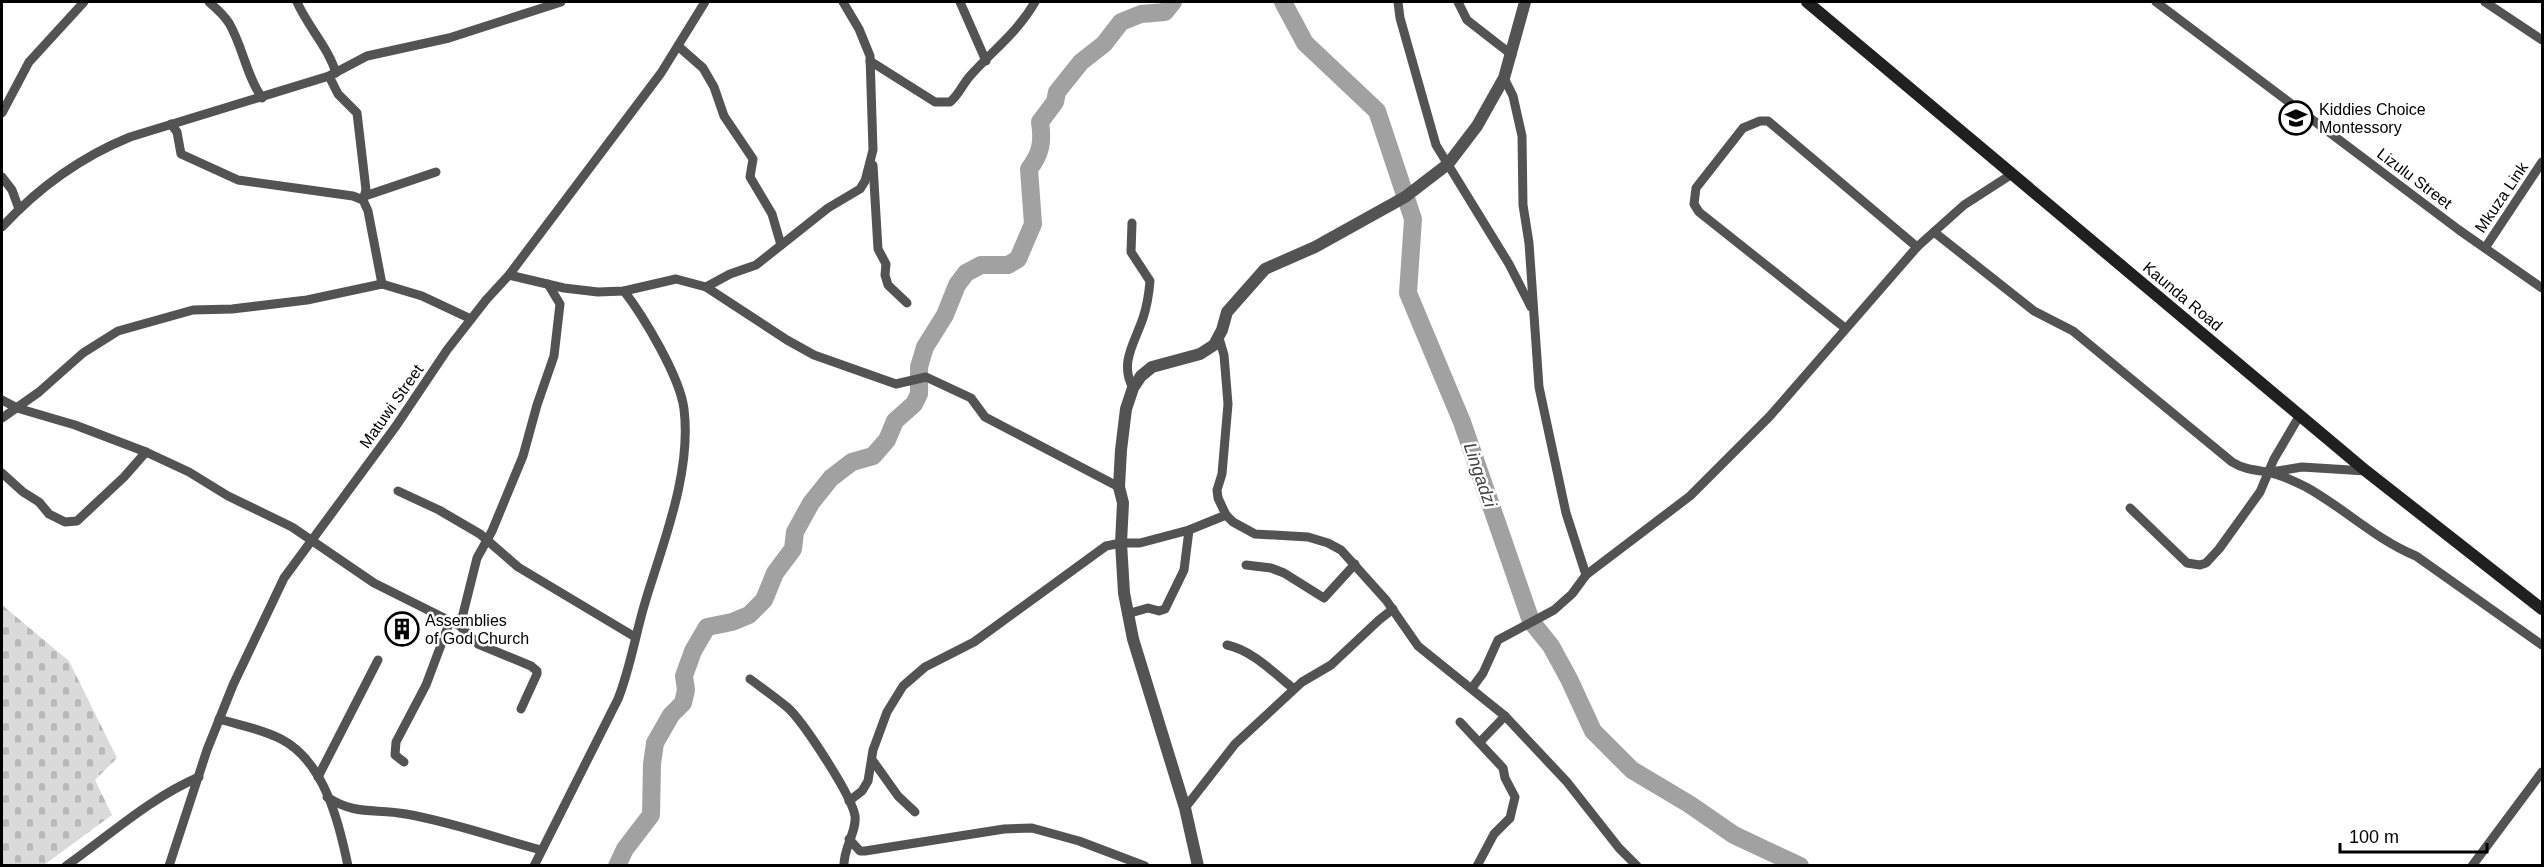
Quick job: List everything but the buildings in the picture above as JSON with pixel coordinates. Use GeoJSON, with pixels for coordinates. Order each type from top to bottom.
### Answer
{"type":"FeatureCollection","features":[{"type":"Feature","properties":{"kind":"main road","name":"Kaunda Road"},"geometry":{"type":"LineString","coordinates":[[1807,2],[2366,471],[2542,609]]}},
{"type":"Feature","properties":{"kind":"street"},"geometry":{"type":"LineString","coordinates":[[2,113],[29,62],[84,2]]}},
{"type":"Feature","properties":{"kind":"street"},"geometry":{"type":"LineString","coordinates":[[209,2],[228,21],[238,41],[250,76],[262,98]]}},
{"type":"Feature","properties":{"kind":"street"},"geometry":{"type":"LineString","coordinates":[[297,2],[305,20],[326,51],[338,94],[357,110],[364,198],[382,284]]}},
{"type":"Feature","properties":{"kind":"street"},"geometry":{"type":"LineString","coordinates":[[2,227],[44,186],[110,145],[332,75],[353,61],[367,56],[449,38],[561,2]]}},
{"type":"Feature","properties":{"kind":"street","name":"Matuwi Street"},"geometry":{"type":"LineString","coordinates":[[170,866],[219,719],[284,578],[396,426],[447,350],[509,275],[661,73],[705,2]]}},
{"type":"Feature","properties":{"kind":"street"},"geometry":{"type":"LineString","coordinates":[[843,2],[859,29],[870,61],[878,249],[886,264],[886,280],[907,303]]}},
{"type":"Feature","properties":{"kind":"street"},"geometry":{"type":"LineString","coordinates":[[960,2],[986,62]]}},
{"type":"Feature","properties":{"kind":"street"},"geometry":{"type":"LineString","coordinates":[[870,61],[927,97],[943,103],[950,102],[969,77],[1018,28],[1035,2]]}},
{"type":"Feature","properties":{"kind":"street"},"geometry":{"type":"LineString","coordinates":[[1398,2],[1400,18],[1434,136],[1448,164],[1509,264],[1533,312]]}},
{"type":"Feature","properties":{"kind":"street"},"geometry":{"type":"LineString","coordinates":[[1458,2],[1467,20],[1512,55]]}},
{"type":"Feature","properties":{"kind":"street"},"geometry":{"type":"LineString","coordinates":[[1198,866],[1185,808],[1132,639],[1127,614],[1121,543],[1123,518],[1119,487],[1123,428],[1133,388],[1141,376],[1152,367],[1200,354],[1214,345],[1219,338],[1227,312],[1265,269],[1315,247],[1405,197],[1448,164],[1477,126],[1504,78],[1525,2]]}},
{"type":"Feature","properties":{"kind":"street","name":"Lizulu Street"},"geometry":{"type":"LineString","coordinates":[[2156,2],[2542,288]]}},
{"type":"Feature","properties":{"kind":"street"},"geometry":{"type":"LineString","coordinates":[[2485,2],[2542,40]]}},
{"type":"Feature","properties":{"kind":"street"},"geometry":{"type":"LineString","coordinates":[[678,46],[703,68],[714,87],[724,116],[750,153],[753,163],[750,177],[771,214],[781,245]]}},
{"type":"Feature","properties":{"kind":"street"},"geometry":{"type":"LineString","coordinates":[[1504,78],[1513,96],[1522,136],[1523,205],[1529,243],[1539,387],[1566,513],[1587,575]]}},
{"type":"Feature","properties":{"kind":"street"},"geometry":{"type":"LineString","coordinates":[[1845,328],[1699,212],[1694,204],[1693,196],[1696,188],[1743,128],[1760,120],[1768,121],[1917,248]]}},
{"type":"Feature","properties":{"kind":"street"},"geometry":{"type":"LineString","coordinates":[[171,124],[177,132],[181,154],[238,180],[364,198],[436,172]]}},
{"type":"Feature","properties":{"kind":"street"},"geometry":{"type":"LineString","coordinates":[[706,287],[730,274],[751,268],[828,208],[860,189],[868,174],[873,150]]}},
{"type":"Feature","properties":{"kind":"street","name":"Mkuza Link"},"geometry":{"type":"LineString","coordinates":[[2485,248],[2542,162]]}},
{"type":"Feature","properties":{"kind":"street"},"geometry":{"type":"LineString","coordinates":[[1472,688],[1483,673],[1498,640],[1554,610],[1572,594],[1587,575],[1690,496],[1770,416],[1917,248],[1978,194],[2012,174]]}},
{"type":"Feature","properties":{"kind":"street"},"geometry":{"type":"LineString","coordinates":[[2,177],[17,197],[19,209]]}},
{"type":"Feature","properties":{"kind":"street"},"geometry":{"type":"LineString","coordinates":[[1132,223],[1131,252],[1150,281],[1143,318],[1127,361],[1126,371],[1133,388]]}},
{"type":"Feature","properties":{"kind":"street"},"geometry":{"type":"LineString","coordinates":[[1934,232],[2034,311],[2073,331],[2232,462],[2248,469],[2269,472],[2314,492],[2396,549],[2416,556],[2542,645]]}},
{"type":"Feature","properties":{"kind":"street"},"geometry":{"type":"LineString","coordinates":[[509,275],[591,292],[624,291],[676,279],[706,287],[799,348],[814,355],[896,384],[926,377],[971,398],[985,417],[1119,487]]}},
{"type":"Feature","properties":{"kind":"street"},"geometry":{"type":"LineString","coordinates":[[2,418],[83,353],[118,331],[194,310],[232,309],[307,300],[382,284],[422,296],[471,319]]}},
{"type":"Feature","properties":{"kind":"street"},"geometry":{"type":"LineString","coordinates":[[460,626],[477,558],[523,456],[554,356],[560,304],[548,284]]}},
{"type":"Feature","properties":{"kind":"street"},"geometry":{"type":"LineString","coordinates":[[534,866],[618,699],[627,676],[635,636],[674,505],[682,460],[684,408],[679,393],[648,325],[624,291]]}},
{"type":"Feature","properties":{"kind":"street"},"geometry":{"type":"LineString","coordinates":[[1219,338],[1224,355],[1228,404],[1222,474],[1217,490],[1226,515],[1233,522],[1256,534],[1308,537],[1341,550],[1393,609],[1418,646],[1505,716],[1567,782],[1619,848],[1637,866]]}},
{"type":"Feature","properties":{"kind":"street"},"geometry":{"type":"LineString","coordinates":[[2,400],[17,408],[75,425],[146,452],[189,472],[228,496],[273,517],[374,583],[460,626],[478,644],[531,666],[537,671],[521,709]]}},
{"type":"Feature","properties":{"kind":"street"},"geometry":{"type":"LineString","coordinates":[[2130,508],[2187,562],[2200,565],[2219,549],[2260,492],[2300,415]]}},
{"type":"Feature","properties":{"kind":"street"},"geometry":{"type":"LineString","coordinates":[[2,473],[23,492],[39,502],[49,514],[65,522],[77,521],[124,477],[146,452]]}},
{"type":"Feature","properties":{"kind":"street"},"geometry":{"type":"LineString","coordinates":[[2269,472],[2302,467],[2366,471]]}},
{"type":"Feature","properties":{"kind":"street"},"geometry":{"type":"LineString","coordinates":[[398,491],[439,510],[486,539],[518,567],[635,636]]}},
{"type":"Feature","properties":{"kind":"street"},"geometry":{"type":"LineString","coordinates":[[849,801],[862,791],[868,781],[873,750],[886,712],[893,699],[912,677],[974,642],[1106,546],[1140,543],[1189,530],[1226,515]]}},
{"type":"Feature","properties":{"kind":"street"},"geometry":{"type":"LineString","coordinates":[[1127,614],[1148,608],[1161,611],[1168,604],[1184,570],[1189,530]]}},
{"type":"Feature","properties":{"kind":"street"},"geometry":{"type":"LineString","coordinates":[[1246,565],[1271,568],[1284,573],[1324,598],[1355,564]]}},
{"type":"Feature","properties":{"kind":"street"},"geometry":{"type":"LineString","coordinates":[[1185,808],[1235,744],[1294,689],[1331,665],[1393,609]]}},
{"type":"Feature","properties":{"kind":"street"},"geometry":{"type":"LineString","coordinates":[[404,762],[395,755],[396,742],[426,685],[450,621]]}},
{"type":"Feature","properties":{"kind":"street"},"geometry":{"type":"LineString","coordinates":[[1227,645],[1237,648],[1264,665],[1294,689]]}},
{"type":"Feature","properties":{"kind":"street"},"geometry":{"type":"LineString","coordinates":[[318,777],[378,660]]}},
{"type":"Feature","properties":{"kind":"street"},"geometry":{"type":"LineString","coordinates":[[750,679],[788,708],[803,724],[849,801],[855,816],[855,823],[849,839],[844,866]]}},
{"type":"Feature","properties":{"kind":"street"},"geometry":{"type":"LineString","coordinates":[[1480,742],[1505,716]]}},
{"type":"Feature","properties":{"kind":"street"},"geometry":{"type":"LineString","coordinates":[[219,719],[281,739],[293,747],[318,777],[342,836],[348,866]]}},
{"type":"Feature","properties":{"kind":"street"},"geometry":{"type":"LineString","coordinates":[[1460,722],[1503,768],[1505,778],[1515,797],[1510,818],[1494,834],[1477,866]]}},
{"type":"Feature","properties":{"kind":"street"},"geometry":{"type":"LineString","coordinates":[[873,761],[898,796],[915,812]]}},
{"type":"Feature","properties":{"kind":"street"},"geometry":{"type":"LineString","coordinates":[[2472,866],[2542,772]]}},
{"type":"Feature","properties":{"kind":"street"},"geometry":{"type":"LineString","coordinates":[[66,866],[156,799],[175,787],[199,777]]}},
{"type":"Feature","properties":{"kind":"street"},"geometry":{"type":"LineString","coordinates":[[327,797],[362,812],[376,810],[407,814],[541,850]]}},
{"type":"Feature","properties":{"kind":"street"},"geometry":{"type":"LineString","coordinates":[[849,839],[860,850],[865,851],[1004,829],[1032,828],[1130,863],[1146,866]]}},
{"type":"Feature","properties":{"kind":"green space"},"geometry":{"type":"Polygon","coordinates":[[[2,605],[69,661],[117,758],[95,780],[112,815],[44,865],[2,865],[2,605]]]}},
{"type":"Feature","properties":{"kind":"waterway"},"geometry":{"type":"LineString","coordinates":[[617,866],[625,849],[651,815],[652,764],[655,743],[671,715],[683,703],[686,690],[684,676],[693,651],[707,627],[732,622],[749,615],[764,600],[775,573],[793,549],[795,532],[811,503],[831,478],[852,462],[873,456],[887,440],[895,421],[914,404],[919,394],[919,367],[925,347],[945,315],[957,285],[966,273],[981,265],[1008,265],[1018,259],[1033,224],[1029,169],[1040,147],[1040,122],[1055,102],[1057,92],[1081,62],[1104,44],[1121,22],[1141,14],[1165,12],[1173,2]]}},
{"type":"Feature","properties":{"kind":"waterway","name":"Lingadzi"},"geometry":{"type":"LineString","coordinates":[[1283,2],[1305,43],[1377,111],[1413,219],[1408,293],[1462,422],[1531,621],[1551,646],[1593,731],[1632,770],[1689,804],[1734,835],[1800,866]]}},
{"type":"Feature","properties":{"kind":"place","name":"Kiddies Choice Montessory"},"geometry":{"type":"Point","coordinates":[2296,118]}},
{"type":"Feature","properties":{"kind":"place","name":"Assemblies of God Church"},"geometry":{"type":"Point","coordinates":[402,629]}}]}
